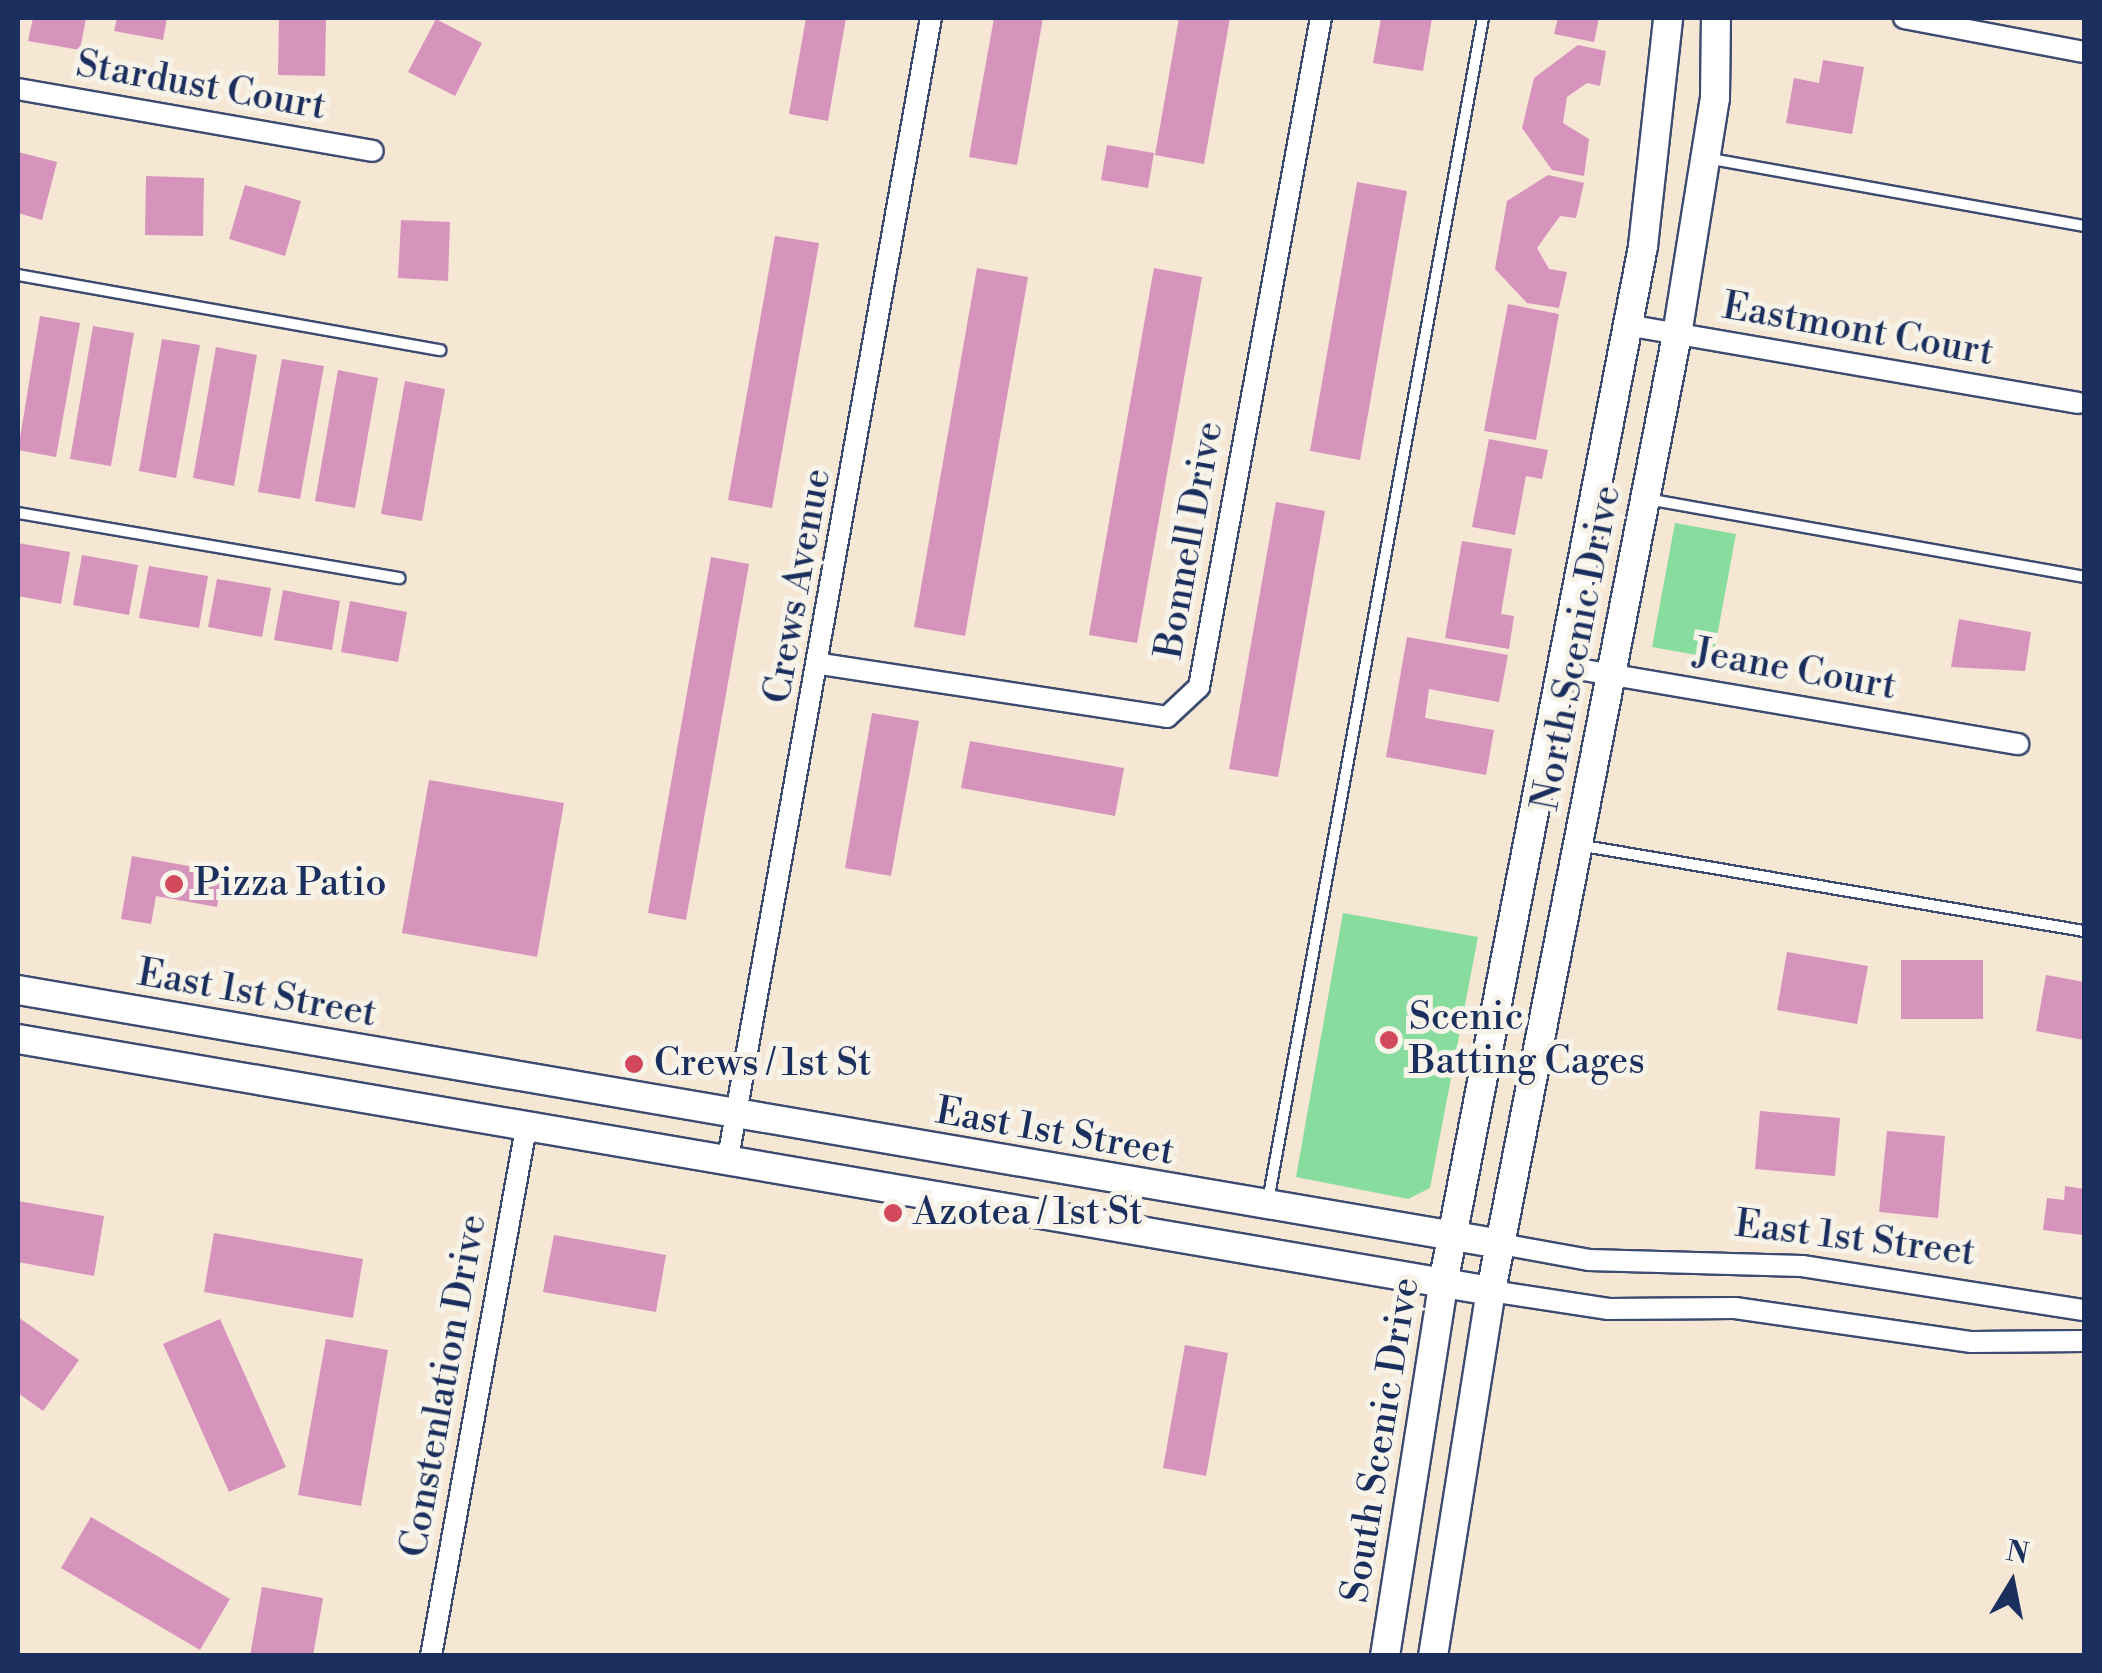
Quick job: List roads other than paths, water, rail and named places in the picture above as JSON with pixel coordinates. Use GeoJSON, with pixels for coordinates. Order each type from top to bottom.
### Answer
{"type":"FeatureCollection","features":[{"type":"Feature","properties":{"kind":"main road","name":"North Scenic Drive"},"geometry":{"type":"LineString","coordinates":[[1452,1236],[1627,324],[1668,18]]}},
{"type":"Feature","properties":{"kind":"main road","name":"North Scenic Drive"},"geometry":{"type":"LineString","coordinates":[[1491,1291],[1677,334],[1706,158],[1716,18]]}},
{"type":"Feature","properties":{"kind":"main road","name":"East 1st Street"},"geometry":{"type":"LineString","coordinates":[[18,990],[1267,1207],[1501,1244]]}},
{"type":"Feature","properties":{"kind":"main road"},"geometry":{"type":"LineString","coordinates":[[18,1039],[727,1164],[1491,1291],[1433,1656]]}},
{"type":"Feature","properties":{"kind":"main road","name":"South Scenic Drive"},"geometry":{"type":"LineString","coordinates":[[1385,1656],[1452,1236]]}},
{"type":"Feature","properties":{"kind":"street","name":"Crews Avenue"},"geometry":{"type":"LineString","coordinates":[[727,1164],[821,664],[931,18]]}},
{"type":"Feature","properties":{"kind":"street","name":"Bonnell Drive"},"geometry":{"type":"LineString","coordinates":[[821,664],[1167,717],[1199,687],[1321,18]]}},
{"type":"Feature","properties":{"kind":"street"},"geometry":{"type":"LineString","coordinates":[[1904,18],[2084,52]]}},
{"type":"Feature","properties":{"kind":"street","name":"Stardust Court"},"geometry":{"type":"LineString","coordinates":[[18,90],[374,151]]}},
{"type":"Feature","properties":{"kind":"street","name":"Eastmont Court"},"geometry":{"type":"LineString","coordinates":[[1627,324],[2078,403]]}},
{"type":"Feature","properties":{"kind":"street","name":"Jeane Court"},"geometry":{"type":"LineString","coordinates":[[1561,666],[2018,744]]}},
{"type":"Feature","properties":{"kind":"street","name":"Constenlation Drive"},"geometry":{"type":"LineString","coordinates":[[431,1656],[526,1128]]}},
{"type":"Feature","properties":{"kind":"street","name":"East 1st Street"},"geometry":{"type":"LineString","coordinates":[[1501,1244],[1589,1260],[1802,1266],[2084,1310]]}},
{"type":"Feature","properties":{"kind":"street"},"geometry":{"type":"LineString","coordinates":[[1491,1291],[1609,1310],[1735,1308],[1972,1342],[2084,1341]]}},
{"type":"Feature","properties":{"kind":"lane"},"geometry":{"type":"LineString","coordinates":[[1267,1207],[1484,18]]}},
{"type":"Feature","properties":{"kind":"lane"},"geometry":{"type":"LineString","coordinates":[[1706,158],[2084,226]]}},
{"type":"Feature","properties":{"kind":"lane"},"geometry":{"type":"LineString","coordinates":[[18,275],[440,350]]}},
{"type":"Feature","properties":{"kind":"lane"},"geometry":{"type":"LineString","coordinates":[[1644,498],[2084,577]]}},
{"type":"Feature","properties":{"kind":"lane"},"geometry":{"type":"LineString","coordinates":[[18,513],[400,578]]}},
{"type":"Feature","properties":{"kind":"lane"},"geometry":{"type":"LineString","coordinates":[[1578,845],[2084,932]]}},
{"type":"Feature","properties":{"kind":"place","name":"Pizza Patio"},"geometry":{"type":"Point","coordinates":[174,884]}},
{"type":"Feature","properties":{"kind":"place","name":"Scenic Batting Cages"},"geometry":{"type":"Point","coordinates":[1389,1040]}},
{"type":"Feature","properties":{"kind":"place","name":"Crews / 1st St"},"geometry":{"type":"Point","coordinates":[634,1064]}},
{"type":"Feature","properties":{"kind":"place","name":"Azotea / 1st St"},"geometry":{"type":"Point","coordinates":[893,1213]}}]}
